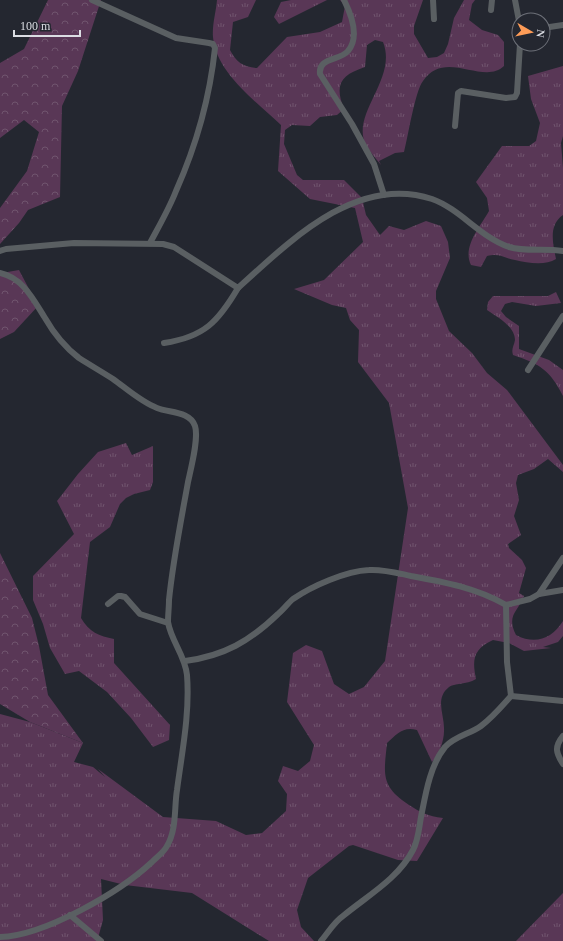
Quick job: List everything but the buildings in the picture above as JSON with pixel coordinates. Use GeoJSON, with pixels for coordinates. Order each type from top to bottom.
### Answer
{"type":"FeatureCollection","features":[{"type":"Feature","properties":{"kind":"street"},"geometry":{"type":"LineString","coordinates":[[92,0],[176,38],[209,42],[213,44],[215,48],[205,104],[190,155],[176,192],[150,243]]}},
{"type":"Feature","properties":{"kind":"street"},"geometry":{"type":"LineString","coordinates":[[344,0],[352,21],[353,41],[348,51],[322,64],[319,69],[320,74],[352,124],[370,157],[384,195]]}},
{"type":"Feature","properties":{"kind":"street"},"geometry":{"type":"LineString","coordinates":[[433,0],[434,19]]}},
{"type":"Feature","properties":{"kind":"street"},"geometry":{"type":"LineString","coordinates":[[491,10],[492,0]]}},
{"type":"Feature","properties":{"kind":"street"},"geometry":{"type":"LineString","coordinates":[[515,0],[517,12]]}},
{"type":"Feature","properties":{"kind":"street"},"geometry":{"type":"LineString","coordinates":[[551,27],[563,25]]}},
{"type":"Feature","properties":{"kind":"street"},"geometry":{"type":"LineString","coordinates":[[454,126],[458,94],[461,91],[506,98],[515,97],[517,93],[520,52]]}},
{"type":"Feature","properties":{"kind":"street"},"geometry":{"type":"LineString","coordinates":[[164,343],[183,340],[215,322],[238,288],[321,219],[356,201],[384,195],[407,194],[432,199],[447,207],[469,224],[509,247],[532,250],[563,250]]}},
{"type":"Feature","properties":{"kind":"street"},"geometry":{"type":"LineString","coordinates":[[0,251],[6,249],[74,243],[150,243],[174,247],[238,288]]}},
{"type":"Feature","properties":{"kind":"street"},"geometry":{"type":"LineString","coordinates":[[0,273],[10,275],[21,283],[36,302],[45,319],[57,335],[79,357],[156,408],[189,416],[194,423],[196,430],[192,464],[172,571],[168,623],[172,636],[185,660],[188,695],[175,817],[170,839],[166,848],[125,885],[70,915],[24,933],[0,937]]}},
{"type":"Feature","properties":{"kind":"street"},"geometry":{"type":"LineString","coordinates":[[528,370],[563,316]]}},
{"type":"Feature","properties":{"kind":"street"},"geometry":{"type":"LineString","coordinates":[[539,594],[563,558]]}},
{"type":"Feature","properties":{"kind":"street"},"geometry":{"type":"LineString","coordinates":[[185,660],[205,658],[229,650],[242,643],[278,614],[292,600],[305,592],[335,578],[355,572],[369,570],[385,571],[436,581],[475,590],[506,605],[530,599],[539,594],[563,590]]}},
{"type":"Feature","properties":{"kind":"street"},"geometry":{"type":"LineString","coordinates":[[108,604],[118,596],[122,596],[125,597],[140,614],[168,623]]}},
{"type":"Feature","properties":{"kind":"street"},"geometry":{"type":"LineString","coordinates":[[321,941],[342,916],[363,901],[406,863],[414,848],[418,835],[422,811],[438,756],[446,745],[460,736],[480,727],[495,714],[511,696],[507,662],[506,605]]}},
{"type":"Feature","properties":{"kind":"street"},"geometry":{"type":"LineString","coordinates":[[511,696],[563,701]]}},
{"type":"Feature","properties":{"kind":"street"},"geometry":{"type":"LineString","coordinates":[[563,736],[556,747],[556,754],[563,764]]}},
{"type":"Feature","properties":{"kind":"street"},"geometry":{"type":"LineString","coordinates":[[70,915],[101,941]]}},
{"type":"Feature","properties":{"kind":"green space"},"geometry":{"type":"Polygon","coordinates":[[[48,0],[101,0],[78,71],[62,106],[60,197],[28,210],[19,223],[0,244],[0,208],[27,171],[39,132],[24,120],[0,138],[0,63],[24,49],[48,0]]]}},
{"type":"Feature","properties":{"kind":"green space"},"geometry":{"type":"Polygon","coordinates":[[[217,0],[256,0],[248,17],[233,22],[230,50],[240,63],[257,68],[287,37],[320,32],[342,22],[345,6],[340,0],[423,0],[414,26],[414,34],[428,58],[437,57],[444,53],[448,44],[454,18],[464,0],[475,0],[472,4],[469,20],[482,30],[498,35],[504,42],[504,66],[495,71],[475,71],[453,67],[442,68],[432,72],[423,81],[417,94],[404,152],[395,153],[379,161],[381,165],[366,145],[363,133],[364,121],[380,83],[386,56],[383,42],[375,40],[367,45],[365,67],[350,73],[342,82],[340,93],[344,109],[337,115],[320,117],[310,126],[292,125],[285,130],[284,144],[297,175],[303,180],[344,180],[362,198],[366,215],[380,235],[389,226],[404,230],[426,221],[441,226],[448,242],[450,258],[436,291],[436,299],[449,331],[472,353],[487,373],[507,390],[563,465],[563,472],[548,459],[534,469],[518,475],[516,483],[519,500],[514,516],[521,535],[508,544],[509,548],[522,560],[526,568],[519,593],[524,596],[514,614],[512,623],[516,635],[530,640],[536,640],[548,636],[554,632],[563,621],[563,636],[558,642],[543,647],[551,648],[524,651],[509,643],[493,640],[481,647],[474,661],[476,679],[449,687],[442,697],[441,708],[444,735],[439,752],[432,762],[417,730],[404,730],[387,743],[385,771],[386,778],[393,792],[409,805],[421,812],[443,818],[417,861],[398,860],[353,845],[349,846],[308,878],[297,910],[301,927],[314,941],[269,941],[192,893],[125,885],[101,879],[103,920],[98,938],[99,941],[0,941],[0,714],[30,722],[83,743],[74,762],[93,767],[105,777],[98,769],[163,817],[216,821],[246,835],[262,833],[286,811],[287,794],[278,781],[283,766],[298,771],[310,761],[314,745],[287,702],[293,653],[306,645],[322,651],[334,684],[349,694],[364,687],[385,661],[408,508],[389,403],[358,362],[359,330],[350,320],[346,308],[332,305],[294,289],[324,280],[363,242],[355,208],[310,199],[278,171],[281,125],[239,86],[222,63],[216,50],[213,37],[217,0]]]}},
{"type":"Feature","properties":{"kind":"green space"},"geometry":{"type":"Polygon","coordinates":[[[291,0],[327,0],[279,24],[274,17],[281,2],[291,0]]]}},
{"type":"Feature","properties":{"kind":"green space"},"geometry":{"type":"Polygon","coordinates":[[[563,66],[563,136],[561,143],[563,168],[563,215],[558,219],[553,229],[556,259],[547,263],[531,263],[498,255],[491,255],[487,256],[481,267],[471,265],[469,258],[470,244],[489,211],[487,198],[476,182],[502,146],[529,146],[536,141],[540,123],[531,99],[528,76],[563,66]]]}},
{"type":"Feature","properties":{"kind":"green space"},"geometry":{"type":"Polygon","coordinates":[[[19,270],[38,306],[14,332],[0,339],[0,276],[2,273],[19,270]]]}},
{"type":"Feature","properties":{"kind":"green space"},"geometry":{"type":"Polygon","coordinates":[[[556,292],[561,303],[536,306],[512,302],[505,304],[501,311],[506,317],[519,326],[519,349],[549,360],[563,370],[563,396],[554,380],[543,369],[513,355],[512,349],[515,340],[512,330],[505,322],[487,310],[488,302],[493,296],[548,296],[556,292]]]}},
{"type":"Feature","properties":{"kind":"green space"},"geometry":{"type":"Polygon","coordinates":[[[126,443],[132,455],[153,446],[153,482],[150,490],[134,494],[126,498],[120,504],[110,527],[90,542],[81,618],[87,627],[95,633],[114,639],[114,663],[170,725],[169,740],[153,747],[131,718],[107,692],[79,671],[65,674],[50,648],[43,624],[33,600],[33,576],[74,534],[57,501],[78,474],[98,452],[126,443]]]}},
{"type":"Feature","properties":{"kind":"green space"},"geometry":{"type":"Polygon","coordinates":[[[0,553],[32,618],[48,695],[83,743],[30,722],[0,704],[0,553]]]}},
{"type":"Feature","properties":{"kind":"green space"},"geometry":{"type":"Polygon","coordinates":[[[563,893],[563,941],[516,941],[563,893]]]}}]}
